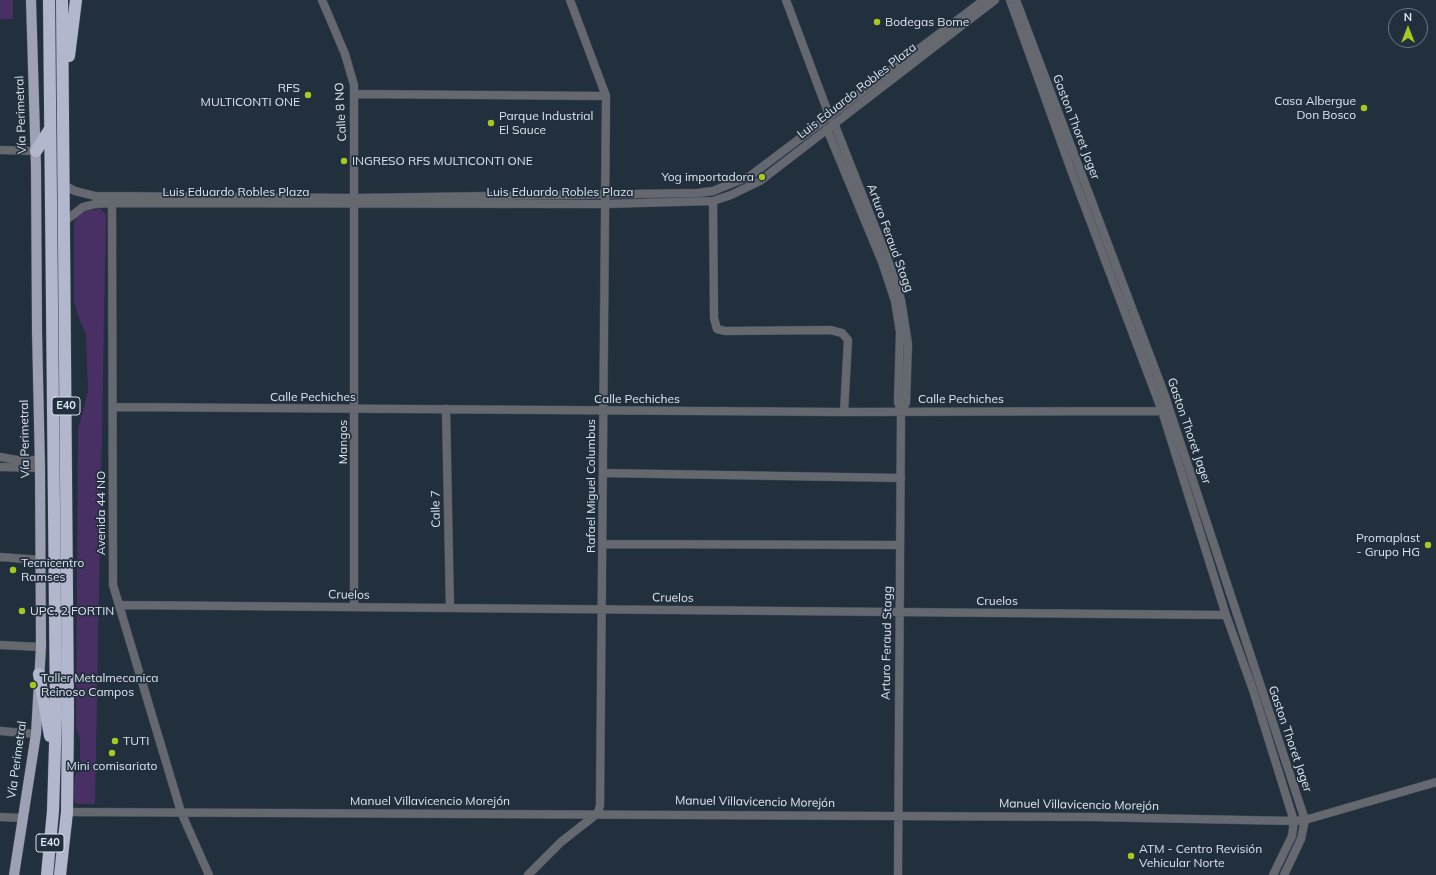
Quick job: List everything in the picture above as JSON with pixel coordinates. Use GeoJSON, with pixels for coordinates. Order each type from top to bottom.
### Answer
{"type":"FeatureCollection","features":[{"type":"Feature","properties":{"kind":"highway","name":"E40"},"geometry":{"type":"LineString","coordinates":[[47,875],[52,812],[56,706],[49,0]]}},
{"type":"Feature","properties":{"kind":"highway","name":"E40"},"geometry":{"type":"LineString","coordinates":[[60,875],[67,812],[68,713],[62,0]]}},
{"type":"Feature","properties":{"kind":"highway"},"geometry":{"type":"LineString","coordinates":[[63,105],[76,0]]}},
{"type":"Feature","properties":{"kind":"highway"},"geometry":{"type":"LineString","coordinates":[[36,151],[50,129]]}},
{"type":"Feature","properties":{"kind":"highway"},"geometry":{"type":"LineString","coordinates":[[40,674],[54,761]]}},
{"type":"Feature","properties":{"kind":"main road","name":"Vía Perimetral"},"geometry":{"type":"LineString","coordinates":[[14,875],[36,734],[41,647],[36,151],[31,0]]}},
{"type":"Feature","properties":{"kind":"street","name":"Calle 8 NO"},"geometry":{"type":"LineString","coordinates":[[322,0],[345,54],[354,86],[355,201]]}},
{"type":"Feature","properties":{"kind":"street","name":"Rafael Miguel Columbus"},"geometry":{"type":"LineString","coordinates":[[570,0],[606,96],[603,544],[600,805],[598,813]]}},
{"type":"Feature","properties":{"kind":"street"},"geometry":{"type":"LineString","coordinates":[[786,0],[829,116]]}},
{"type":"Feature","properties":{"kind":"street","name":"Luis Eduardo Robles Plaza"},"geometry":{"type":"LineString","coordinates":[[65,221],[83,207],[95,204],[112,203],[355,201],[697,193],[713,191],[750,176],[984,0]]}},
{"type":"Feature","properties":{"kind":"street","name":"Luis Eduardo Robles Plaza"},"geometry":{"type":"LineString","coordinates":[[64,185],[75,191],[95,196],[605,204],[713,201],[731,195],[760,181],[995,0]]}},
{"type":"Feature","properties":{"kind":"street","name":"Gaston Thoret Jager"},"geometry":{"type":"LineString","coordinates":[[1010,0],[1071,170],[1162,410],[1226,615],[1254,690],[1294,821],[1292,836],[1274,875]]}},
{"type":"Feature","properties":{"kind":"street","name":"Gaston Thoret Jager"},"geometry":{"type":"LineString","coordinates":[[1016,0],[1166,400],[1304,820],[1301,840],[1284,875]]}},
{"type":"Feature","properties":{"kind":"street"},"geometry":{"type":"LineString","coordinates":[[354,94],[606,96]]}},
{"type":"Feature","properties":{"kind":"street","name":"Arturo Feraud Stagg"},"geometry":{"type":"LineString","coordinates":[[834,123],[888,260],[902,306],[908,344],[906,403],[901,411]]}},
{"type":"Feature","properties":{"kind":"street","name":"Arturo Feraud Stagg"},"geometry":{"type":"LineString","coordinates":[[827,129],[882,262],[895,301],[901,339],[898,402],[901,411],[901,612],[898,711],[898,875]]}},
{"type":"Feature","properties":{"kind":"street"},"geometry":{"type":"LineString","coordinates":[[0,150],[36,151]]}},
{"type":"Feature","properties":{"kind":"street","name":"Mangos"},"geometry":{"type":"LineString","coordinates":[[354,607],[355,201]]}},
{"type":"Feature","properties":{"kind":"street"},"geometry":{"type":"LineString","coordinates":[[713,201],[714,318],[717,329],[724,331],[830,330],[842,333],[848,340],[844,412]]}},
{"type":"Feature","properties":{"kind":"street","name":"Avenida 44 NO"},"geometry":{"type":"LineString","coordinates":[[112,203],[113,585],[181,812],[209,875]]}},
{"type":"Feature","properties":{"kind":"street","name":"Calle Pechiches"},"geometry":{"type":"LineString","coordinates":[[113,408],[844,412],[1162,410]]}},
{"type":"Feature","properties":{"kind":"street","name":"Calle 7"},"geometry":{"type":"LineString","coordinates":[[446,410],[450,608]]}},
{"type":"Feature","properties":{"kind":"street"},"geometry":{"type":"LineString","coordinates":[[0,457],[40,464]]}},
{"type":"Feature","properties":{"kind":"street"},"geometry":{"type":"LineString","coordinates":[[0,467],[40,464]]}},
{"type":"Feature","properties":{"kind":"street"},"geometry":{"type":"LineString","coordinates":[[603,473],[901,478]]}},
{"type":"Feature","properties":{"kind":"street"},"geometry":{"type":"LineString","coordinates":[[603,544],[900,545]]}},
{"type":"Feature","properties":{"kind":"street"},"geometry":{"type":"LineString","coordinates":[[0,557],[41,560]]}},
{"type":"Feature","properties":{"kind":"street","name":"Cruelos"},"geometry":{"type":"LineString","coordinates":[[119,605],[1226,615]]}},
{"type":"Feature","properties":{"kind":"street"},"geometry":{"type":"LineString","coordinates":[[0,644],[41,647]]}},
{"type":"Feature","properties":{"kind":"street"},"geometry":{"type":"LineString","coordinates":[[0,731],[36,734]]}},
{"type":"Feature","properties":{"kind":"street","name":"Manuel Villavicencio Morejón"},"geometry":{"type":"LineString","coordinates":[[67,812],[1094,816],[1294,821],[1304,820],[1436,782]]}},
{"type":"Feature","properties":{"kind":"street"},"geometry":{"type":"LineString","coordinates":[[528,875],[561,842],[598,813]]}},
{"type":"Feature","properties":{"kind":"street"},"geometry":{"type":"LineString","coordinates":[[0,817],[23,818]]}},
{"type":"Feature","properties":{"kind":"shaded area"},"geometry":{"type":"Polygon","coordinates":[[[0,0],[13,0],[13,19],[0,19],[0,0]]]}},
{"type":"Feature","properties":{"kind":"shaded area"},"geometry":{"type":"Polygon","coordinates":[[[100,209],[106,214],[95,804],[77,804],[74,802],[73,797],[76,773],[80,772],[80,739],[76,728],[78,429],[88,392],[86,334],[74,302],[74,223],[76,217],[84,211],[100,209]]]}},
{"type":"Feature","properties":{"kind":"place","name":"Bodegas Bome"},"geometry":{"type":"Point","coordinates":[877,22]}},
{"type":"Feature","properties":{"kind":"place","name":"RFS MULTICONTI ONE"},"geometry":{"type":"Point","coordinates":[308,95]}},
{"type":"Feature","properties":{"kind":"place","name":"Casa Albergue Don Bosco"},"geometry":{"type":"Point","coordinates":[1364,108]}},
{"type":"Feature","properties":{"kind":"place","name":"Parque Industrial El Sauce"},"geometry":{"type":"Point","coordinates":[491,123]}},
{"type":"Feature","properties":{"kind":"place","name":"INGRESO RFS MULTICONTI ONE"},"geometry":{"type":"Point","coordinates":[344,161]}},
{"type":"Feature","properties":{"kind":"place","name":"Yog importadora"},"geometry":{"type":"Point","coordinates":[762,177]}},
{"type":"Feature","properties":{"kind":"place","name":"Promaplast - Grupo HG"},"geometry":{"type":"Point","coordinates":[1428,545]}},
{"type":"Feature","properties":{"kind":"place","name":"Tecnicentro Ramses"},"geometry":{"type":"Point","coordinates":[13,570]}},
{"type":"Feature","properties":{"kind":"place","name":"UPC. 2 FORTIN"},"geometry":{"type":"Point","coordinates":[22,611]}},
{"type":"Feature","properties":{"kind":"place","name":"Taller Metalmecanica Reinoso Campos"},"geometry":{"type":"Point","coordinates":[33,685]}},
{"type":"Feature","properties":{"kind":"place","name":"TUTI"},"geometry":{"type":"Point","coordinates":[115,741]}},
{"type":"Feature","properties":{"kind":"place","name":"Mini comisariato"},"geometry":{"type":"Point","coordinates":[112,753]}},
{"type":"Feature","properties":{"kind":"place","name":"ATM - Centro Revisión Vehicular Norte"},"geometry":{"type":"Point","coordinates":[1131,856]}}]}
